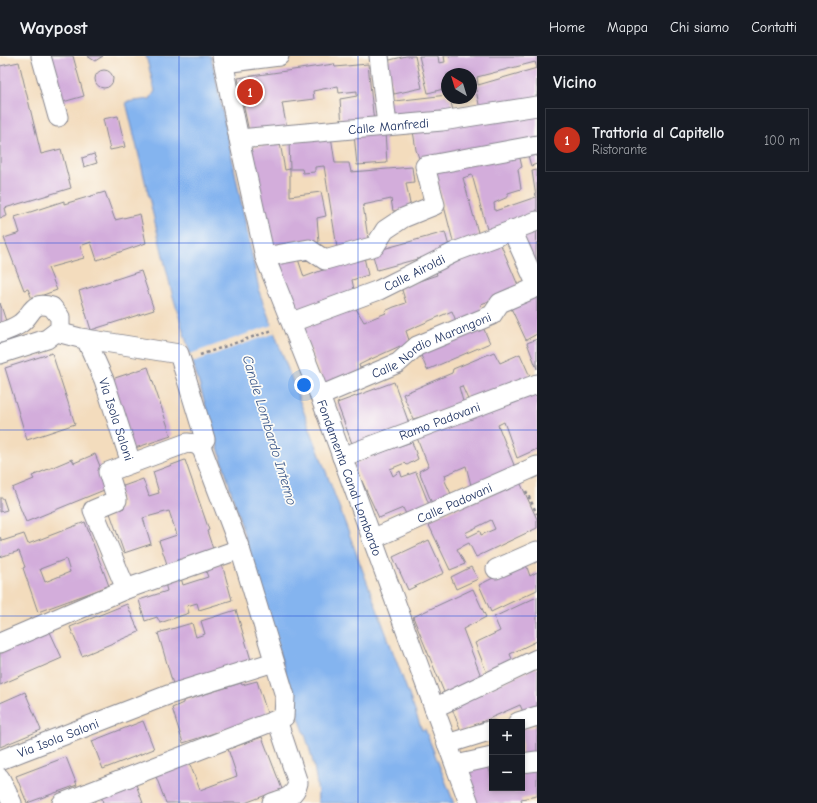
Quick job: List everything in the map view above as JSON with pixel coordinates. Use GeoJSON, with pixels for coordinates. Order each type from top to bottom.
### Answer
{"type":"FeatureCollection","features":[{"type":"Feature","properties":{"kind":"street"},"geometry":{"type":"LineString","coordinates":[[41,56],[58,117]]}},
{"type":"Feature","properties":{"kind":"street"},"geometry":{"type":"LineString","coordinates":[[223,60],[279,56]]}},
{"type":"Feature","properties":{"kind":"street"},"geometry":{"type":"LineString","coordinates":[[380,56],[387,126]]}},
{"type":"Feature","properties":{"kind":"street","name":"Fondamenta Canal Lombardo"},"geometry":{"type":"LineString","coordinates":[[223,60],[266,258],[320,396],[469,803]]}},
{"type":"Feature","properties":{"kind":"street","name":"Calle Manfredi"},"geometry":{"type":"LineString","coordinates":[[239,139],[442,121],[537,106]]}},
{"type":"Feature","properties":{"kind":"street"},"geometry":{"type":"LineString","coordinates":[[266,258],[309,249],[325,260],[375,246],[385,230],[403,218],[435,205],[425,166],[537,145]]}},
{"type":"Feature","properties":{"kind":"street","name":"Calle Airoldi"},"geometry":{"type":"LineString","coordinates":[[292,322],[379,290],[457,251],[537,221]]}},
{"type":"Feature","properties":{"kind":"street","name":"Calle Nordio Marangoni"},"geometry":{"type":"LineString","coordinates":[[320,396],[398,363],[417,346],[492,315],[500,302],[537,286],[512,230]]}},
{"type":"Feature","properties":{"kind":"street"},"geometry":{"type":"LineString","coordinates":[[0,333],[22,323],[32,309],[39,305],[45,304],[52,307],[60,317],[61,323],[57,332],[47,339],[0,354]]}},
{"type":"Feature","properties":{"kind":"street"},"geometry":{"type":"LineString","coordinates":[[57,332],[86,339],[179,354],[205,439],[200,446],[240,550],[285,696],[284,717],[62,803]]}},
{"type":"Feature","properties":{"kind":"street","name":"Via Isola Saloni"},"geometry":{"type":"LineString","coordinates":[[86,339],[104,380],[131,463],[187,443],[200,446]]}},
{"type":"Feature","properties":{"kind":"street","name":"Ramo Padovani"},"geometry":{"type":"LineString","coordinates":[[342,457],[537,384]]}},
{"type":"Feature","properties":{"kind":"street"},"geometry":{"type":"LineString","coordinates":[[126,589],[93,510],[117,500],[108,472],[131,463]]}},
{"type":"Feature","properties":{"kind":"street","name":"Calle Padovani"},"geometry":{"type":"LineString","coordinates":[[372,539],[537,466]]}},
{"type":"Feature","properties":{"kind":"street"},"geometry":{"type":"LineString","coordinates":[[0,643],[126,589],[240,550]]}},
{"type":"Feature","properties":{"kind":"street"},"geometry":{"type":"LineString","coordinates":[[496,569],[537,551]]}},
{"type":"Feature","properties":{"kind":"street"},"geometry":{"type":"LineString","coordinates":[[434,708],[537,659]]}},
{"type":"Feature","properties":{"kind":"street","name":"Via Isola Saloni"},"geometry":{"type":"LineString","coordinates":[[0,760],[168,695],[274,662]]}},
{"type":"Feature","properties":{"kind":"street"},"geometry":{"type":"LineString","coordinates":[[525,720],[537,716]]}},
{"type":"Feature","properties":{"kind":"street"},"geometry":{"type":"LineString","coordinates":[[272,803],[291,796],[296,791],[298,784],[277,720]]}},
{"type":"Feature","properties":{"kind":"street"},"geometry":{"type":"LineString","coordinates":[[447,744],[489,731]]}},
{"type":"Feature","properties":{"kind":"street"},"geometry":{"type":"LineString","coordinates":[[456,765],[489,758]]}},
{"type":"Feature","properties":{"kind":"street"},"geometry":{"type":"LineString","coordinates":[[525,763],[537,761]]}},
{"type":"Feature","properties":{"kind":"street"},"geometry":{"type":"LineString","coordinates":[[0,778],[12,803]]}},
{"type":"Feature","properties":{"kind":"path"},"geometry":{"type":"LineString","coordinates":[[199,355],[273,329]]}},
{"type":"Feature","properties":{"kind":"path"},"geometry":{"type":"LineString","coordinates":[[519,474],[537,514]]}},
{"type":"Feature","properties":{"kind":"water","name":"Canale Lombardo Interno"},"geometry":{"type":"Polygon","coordinates":[[[146,56],[211,56],[260,294],[422,730],[425,729],[454,803],[318,803],[318,791],[314,768],[308,746],[172,293],[126,102],[150,99],[155,91],[146,56]]]}},
{"type":"Feature","properties":{"kind":"pier"},"geometry":{"type":"Polygon","coordinates":[[[272,325],[275,333],[193,362],[190,354],[272,325]]]}},
{"type":"Feature","properties":{"kind":"building"},"geometry":{"type":"Polygon","coordinates":[[[51,56],[73,56],[84,96],[63,102],[51,56]]]}},
{"type":"Feature","properties":{"kind":"building"},"geometry":{"type":"Polygon","coordinates":[[[87,56],[103,56],[95,61],[87,56]]]}},
{"type":"Feature","properties":{"kind":"building"},"geometry":{"type":"Polygon","coordinates":[[[406,56],[415,56],[422,88],[394,94],[386,61],[406,56]]]}},
{"type":"Feature","properties":{"kind":"building"},"geometry":{"type":"Polygon","coordinates":[[[419,56],[438,56],[439,63],[445,62],[444,56],[537,56],[537,68],[535,62],[477,77],[477,68],[441,68],[441,90],[428,93],[419,56]]]}},
{"type":"Feature","properties":{"kind":"building"},"geometry":{"type":"Polygon","coordinates":[[[19,62],[41,154],[61,149],[71,188],[5,208],[7,216],[0,218],[0,66],[19,62]]]}},
{"type":"Feature","properties":{"kind":"building"},"geometry":{"type":"Polygon","coordinates":[[[334,64],[335,67],[368,64],[374,123],[342,126],[340,99],[357,96],[357,91],[339,93],[338,86],[313,91],[314,99],[282,103],[287,129],[249,132],[238,78],[334,64]]]}},
{"type":"Feature","properties":{"kind":"building"},"geometry":{"type":"Polygon","coordinates":[[[537,68],[537,100],[480,109],[477,95],[477,77],[478,85],[537,68]]]}},
{"type":"Feature","properties":{"kind":"building"},"geometry":{"type":"Polygon","coordinates":[[[100,70],[108,70],[113,75],[111,86],[108,88],[100,88],[95,83],[95,75],[100,70]]]}},
{"type":"Feature","properties":{"kind":"building"},"geometry":{"type":"Polygon","coordinates":[[[441,96],[441,104],[451,104],[454,115],[390,122],[386,102],[441,96]]]}},
{"type":"Feature","properties":{"kind":"building"},"geometry":{"type":"Polygon","coordinates":[[[537,109],[537,142],[428,159],[419,158],[413,131],[537,109]]]}},
{"type":"Feature","properties":{"kind":"building"},"geometry":{"type":"Polygon","coordinates":[[[118,116],[125,147],[110,150],[103,119],[118,116]]]}},
{"type":"Feature","properties":{"kind":"building"},"geometry":{"type":"Polygon","coordinates":[[[385,132],[387,163],[357,165],[354,134],[385,132]]]}},
{"type":"Feature","properties":{"kind":"building"},"geometry":{"type":"Polygon","coordinates":[[[331,136],[335,163],[349,163],[351,172],[412,167],[414,182],[406,183],[411,209],[393,211],[391,199],[363,205],[369,245],[338,254],[324,166],[315,167],[315,172],[303,173],[302,169],[290,169],[289,141],[331,136]]]}},
{"type":"Feature","properties":{"kind":"building"},"geometry":{"type":"Polygon","coordinates":[[[280,143],[285,170],[290,169],[290,196],[321,192],[326,216],[317,218],[319,242],[270,253],[251,148],[280,143]]]}},
{"type":"Feature","properties":{"kind":"building"},"geometry":{"type":"Polygon","coordinates":[[[537,149],[537,164],[531,166],[527,152],[537,149]]]}},
{"type":"Feature","properties":{"kind":"building"},"geometry":{"type":"Polygon","coordinates":[[[94,154],[97,163],[84,167],[82,158],[94,154]]]}},
{"type":"Feature","properties":{"kind":"building"},"geometry":{"type":"Polygon","coordinates":[[[519,154],[522,167],[518,169],[521,189],[508,193],[508,197],[494,203],[495,211],[536,197],[532,171],[537,170],[537,216],[488,233],[472,175],[463,178],[479,236],[454,245],[435,171],[519,154]]]}},
{"type":"Feature","properties":{"kind":"building"},"geometry":{"type":"Polygon","coordinates":[[[105,192],[115,220],[140,214],[146,243],[97,260],[91,242],[80,246],[84,258],[48,268],[57,290],[32,299],[28,289],[24,290],[4,238],[20,233],[15,217],[64,201],[64,204],[105,192]]]}},
{"type":"Feature","properties":{"kind":"building"},"geometry":{"type":"Polygon","coordinates":[[[537,223],[536,253],[537,277],[519,231],[537,223]]]}},
{"type":"Feature","properties":{"kind":"building"},"geometry":{"type":"Polygon","coordinates":[[[445,232],[450,250],[377,270],[372,252],[445,232]]]}},
{"type":"Feature","properties":{"kind":"building"},"geometry":{"type":"Polygon","coordinates":[[[498,238],[520,290],[481,304],[483,316],[458,326],[452,311],[406,331],[411,346],[401,349],[400,346],[367,361],[359,365],[361,371],[325,387],[302,328],[355,307],[364,322],[386,313],[385,311],[406,303],[401,287],[437,275],[434,265],[498,238]]]}},
{"type":"Feature","properties":{"kind":"building"},"geometry":{"type":"Polygon","coordinates":[[[297,256],[304,277],[361,256],[364,257],[368,275],[352,280],[355,294],[298,314],[284,284],[278,261],[297,256]]]}},
{"type":"Feature","properties":{"kind":"building"},"geometry":{"type":"Polygon","coordinates":[[[141,271],[154,310],[91,330],[79,291],[141,271]]]}},
{"type":"Feature","properties":{"kind":"building"},"geometry":{"type":"Polygon","coordinates":[[[537,293],[537,334],[526,340],[510,306],[537,293]]]}},
{"type":"Feature","properties":{"kind":"building"},"geometry":{"type":"Polygon","coordinates":[[[0,303],[6,321],[0,323],[0,303]]]}},
{"type":"Feature","properties":{"kind":"building"},"geometry":{"type":"Polygon","coordinates":[[[482,325],[490,343],[427,370],[418,348],[482,325]]]}},
{"type":"Feature","properties":{"kind":"building"},"geometry":{"type":"Polygon","coordinates":[[[537,339],[537,369],[527,343],[537,339]]]}},
{"type":"Feature","properties":{"kind":"building"},"geometry":{"type":"Polygon","coordinates":[[[494,352],[500,363],[520,354],[532,381],[470,404],[462,386],[459,387],[464,405],[413,419],[403,394],[452,373],[453,369],[494,352]]]}},
{"type":"Feature","properties":{"kind":"building"},"geometry":{"type":"Polygon","coordinates":[[[52,353],[75,424],[27,440],[5,368],[52,353]]]}},
{"type":"Feature","properties":{"kind":"building"},"geometry":{"type":"Polygon","coordinates":[[[148,367],[171,436],[132,449],[109,380],[148,367]]]}},
{"type":"Feature","properties":{"kind":"building"},"geometry":{"type":"Polygon","coordinates":[[[394,382],[411,429],[354,449],[337,403],[394,382]]]}},
{"type":"Feature","properties":{"kind":"building"},"geometry":{"type":"Polygon","coordinates":[[[537,388],[537,449],[517,458],[504,422],[498,425],[516,470],[472,489],[466,466],[445,475],[446,479],[444,479],[453,498],[433,506],[419,471],[428,465],[415,433],[537,388]]]}},
{"type":"Feature","properties":{"kind":"building"},"geometry":{"type":"Polygon","coordinates":[[[412,442],[418,459],[407,465],[405,463],[390,469],[393,476],[400,471],[402,477],[416,472],[430,507],[408,518],[403,508],[379,518],[354,464],[382,452],[412,442]]]}},
{"type":"Feature","properties":{"kind":"building"},"geometry":{"type":"Polygon","coordinates":[[[95,454],[109,488],[26,522],[12,488],[34,479],[32,476],[72,459],[74,463],[95,454]]]}},
{"type":"Feature","properties":{"kind":"building"},"geometry":{"type":"Polygon","coordinates":[[[185,460],[209,530],[207,531],[214,552],[168,567],[159,541],[177,535],[169,511],[143,518],[151,544],[124,553],[110,513],[124,508],[118,488],[143,479],[149,496],[159,493],[153,472],[185,460]]]}},
{"type":"Feature","properties":{"kind":"building"},"geometry":{"type":"Polygon","coordinates":[[[520,482],[537,519],[537,528],[476,557],[469,543],[457,549],[465,564],[450,570],[427,521],[520,482]],[[491,520],[465,533],[468,537],[480,531],[481,535],[495,529],[491,520]]]}},
{"type":"Feature","properties":{"kind":"building"},"geometry":{"type":"Polygon","coordinates":[[[0,498],[3,498],[7,510],[0,512],[0,498]]]}},
{"type":"Feature","properties":{"kind":"building"},"geometry":{"type":"Polygon","coordinates":[[[85,522],[109,586],[38,612],[23,568],[25,567],[19,551],[0,557],[0,537],[2,541],[24,534],[28,544],[85,522]],[[66,559],[40,569],[45,582],[70,572],[66,559]]]}},
{"type":"Feature","properties":{"kind":"building"},"geometry":{"type":"Polygon","coordinates":[[[429,540],[444,573],[408,590],[393,557],[429,540]]]}},
{"type":"Feature","properties":{"kind":"building"},"geometry":{"type":"Polygon","coordinates":[[[525,562],[530,576],[537,572],[537,590],[491,612],[479,585],[525,562]]]}},
{"type":"Feature","properties":{"kind":"building"},"geometry":{"type":"Polygon","coordinates":[[[222,564],[232,600],[199,610],[197,603],[187,606],[189,613],[160,623],[157,617],[145,621],[139,600],[167,591],[165,583],[181,578],[183,585],[208,577],[205,569],[222,564]]]}},
{"type":"Feature","properties":{"kind":"building"},"geometry":{"type":"Polygon","coordinates":[[[471,567],[478,579],[456,589],[451,577],[471,567]]]}},
{"type":"Feature","properties":{"kind":"building"},"geometry":{"type":"Polygon","coordinates":[[[473,589],[486,617],[463,629],[482,679],[446,697],[413,617],[473,589]]]}},
{"type":"Feature","properties":{"kind":"building"},"geometry":{"type":"Polygon","coordinates":[[[537,597],[537,641],[510,654],[514,664],[488,676],[475,643],[500,631],[494,617],[537,597]]]}},
{"type":"Feature","properties":{"kind":"building"},"geometry":{"type":"Polygon","coordinates":[[[127,604],[139,632],[82,656],[70,627],[127,604]]]}},
{"type":"Feature","properties":{"kind":"building"},"geometry":{"type":"Polygon","coordinates":[[[236,610],[251,660],[173,684],[158,633],[192,623],[196,637],[205,634],[201,621],[236,610]]]}},
{"type":"Feature","properties":{"kind":"building"},"geometry":{"type":"Polygon","coordinates":[[[50,632],[62,658],[0,685],[0,653],[28,638],[29,641],[50,632]]]}},
{"type":"Feature","properties":{"kind":"building"},"geometry":{"type":"Polygon","coordinates":[[[537,667],[537,713],[526,718],[520,705],[461,731],[451,706],[537,667]]]}},
{"type":"Feature","properties":{"kind":"building"},"geometry":{"type":"Polygon","coordinates":[[[257,681],[268,716],[183,743],[172,708],[183,703],[183,701],[241,683],[242,685],[257,681]]]}},
{"type":"Feature","properties":{"kind":"building"},"geometry":{"type":"Polygon","coordinates":[[[25,692],[41,730],[0,747],[0,703],[25,692]]]}},
{"type":"Feature","properties":{"kind":"building"},"geometry":{"type":"Polygon","coordinates":[[[143,721],[154,749],[103,769],[92,741],[143,721]]]}},
{"type":"Feature","properties":{"kind":"building"},"geometry":{"type":"Polygon","coordinates":[[[537,726],[537,760],[525,762],[525,728],[537,726]]]}},
{"type":"Feature","properties":{"kind":"building"},"geometry":{"type":"Polygon","coordinates":[[[262,737],[282,789],[245,803],[166,803],[155,774],[189,762],[200,790],[237,776],[228,749],[262,737]]]}},
{"type":"Feature","properties":{"kind":"building"},"geometry":{"type":"Polygon","coordinates":[[[66,757],[77,785],[27,803],[16,776],[66,757]]]}},
{"type":"Feature","properties":{"kind":"building"},"geometry":{"type":"Polygon","coordinates":[[[537,762],[537,796],[521,799],[522,803],[477,803],[462,770],[488,765],[489,791],[525,791],[525,764],[537,762]]]}},
{"type":"Feature","properties":{"kind":"building"},"geometry":{"type":"Polygon","coordinates":[[[135,782],[143,803],[103,803],[101,795],[135,782]]]}},
{"type":"Feature","properties":{"kind":"place","name":"Trattoria al Capitello"},"geometry":{"type":"Point","coordinates":[250,92]}}]}
